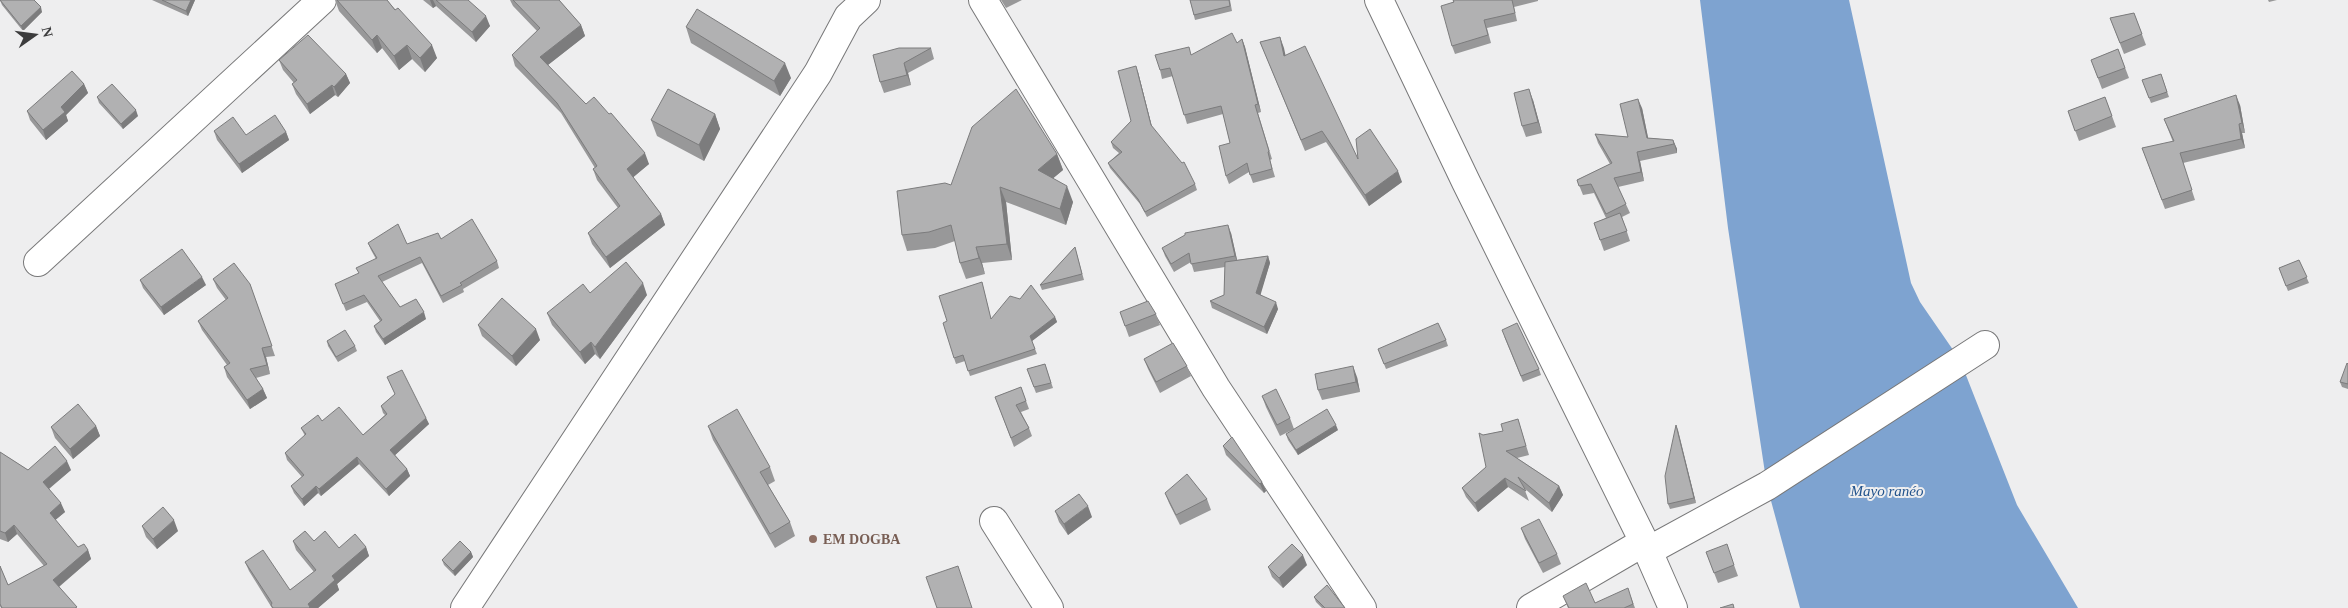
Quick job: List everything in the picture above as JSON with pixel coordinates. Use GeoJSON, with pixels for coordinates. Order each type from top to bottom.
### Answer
{"type":"FeatureCollection","features":[{"type":"Feature","properties":{"kind":"street"},"geometry":{"type":"LineString","coordinates":[[38,262],[322,0]]}},
{"type":"Feature","properties":{"kind":"street"},"geometry":{"type":"LineString","coordinates":[[465,608],[818,73],[848,17],[866,0]]}},
{"type":"Feature","properties":{"kind":"street"},"geometry":{"type":"LineString","coordinates":[[983,0],[1216,388],[1362,608]]}},
{"type":"Feature","properties":{"kind":"street"},"geometry":{"type":"LineString","coordinates":[[1379,0],[1470,190],[1646,547],[1673,608]]}},
{"type":"Feature","properties":{"kind":"street"},"geometry":{"type":"LineString","coordinates":[[1531,608],[1767,486],[1986,345]]}},
{"type":"Feature","properties":{"kind":"street"},"geometry":{"type":"LineString","coordinates":[[994,521],[1049,608]]}},
{"type":"Feature","properties":{"kind":"water","name":"Mayo ranéo"},"geometry":{"type":"Polygon","coordinates":[[[1700,0],[1849,0],[1911,283],[1920,302],[1960,360],[2017,505],[2078,608],[1800,608],[1767,486],[1728,228],[1700,0]]]}},
{"type":"Feature","properties":{"kind":"building"},"geometry":{"type":"Polygon","coordinates":[[[0,0],[34,0],[41,7],[21,26],[0,0]]]}},
{"type":"Feature","properties":{"kind":"building"},"geometry":{"type":"Polygon","coordinates":[[[162,0],[191,0],[186,11],[162,0]]]}},
{"type":"Feature","properties":{"kind":"building"},"geometry":{"type":"Polygon","coordinates":[[[337,0],[387,0],[395,10],[398,8],[432,45],[420,58],[407,45],[394,56],[377,35],[372,40],[337,0]]]}},
{"type":"Feature","properties":{"kind":"building"},"geometry":{"type":"Polygon","coordinates":[[[436,0],[468,0],[486,16],[472,32],[436,0]]]}},
{"type":"Feature","properties":{"kind":"building"},"geometry":{"type":"Polygon","coordinates":[[[513,0],[559,0],[581,25],[540,57],[586,104],[594,97],[609,114],[611,113],[645,153],[627,169],[661,214],[606,257],[588,233],[620,206],[593,169],[597,166],[557,103],[512,55],[540,28],[513,0]]]}},
{"type":"Feature","properties":{"kind":"building"},"geometry":{"type":"Polygon","coordinates":[[[1190,0],[1229,0],[1230,6],[1194,15],[1190,0]]]}},
{"type":"Feature","properties":{"kind":"building"},"geometry":{"type":"Polygon","coordinates":[[[1453,0],[1512,0],[1515,13],[1484,20],[1488,35],[1452,46],[1441,6],[1454,2],[1453,0]]]}},
{"type":"Feature","properties":{"kind":"building"},"geometry":{"type":"Polygon","coordinates":[[[697,9],[785,63],[774,81],[686,27],[697,9]]]}},
{"type":"Feature","properties":{"kind":"building"},"geometry":{"type":"Polygon","coordinates":[[[2134,13],[2142,34],[2120,43],[2110,18],[2134,13]]]}},
{"type":"Feature","properties":{"kind":"building"},"geometry":{"type":"Polygon","coordinates":[[[1232,33],[1237,43],[1242,39],[1258,104],[1255,105],[1269,151],[1272,169],[1250,175],[1247,163],[1226,176],[1219,146],[1230,143],[1221,106],[1184,115],[1170,68],[1160,70],[1155,55],[1189,47],[1191,55],[1232,33]]]}},
{"type":"Feature","properties":{"kind":"building"},"geometry":{"type":"Polygon","coordinates":[[[308,35],[346,74],[334,87],[332,85],[307,104],[292,84],[297,80],[279,60],[308,35]]]}},
{"type":"Feature","properties":{"kind":"building"},"geometry":{"type":"Polygon","coordinates":[[[1280,37],[1284,56],[1305,46],[1358,159],[1356,139],[1370,129],[1398,171],[1365,195],[1322,131],[1301,140],[1260,42],[1280,37]]]}},
{"type":"Feature","properties":{"kind":"building"},"geometry":{"type":"Polygon","coordinates":[[[899,48],[931,48],[904,63],[907,75],[880,82],[873,55],[899,48]]]}},
{"type":"Feature","properties":{"kind":"building"},"geometry":{"type":"Polygon","coordinates":[[[2118,49],[2125,68],[2098,78],[2091,60],[2118,49]]]}},
{"type":"Feature","properties":{"kind":"building"},"geometry":{"type":"Polygon","coordinates":[[[1136,66],[1151,125],[1182,163],[1184,162],[1195,184],[1145,212],[1138,199],[1108,163],[1122,152],[1111,142],[1131,121],[1118,71],[1136,66]]]}},
{"type":"Feature","properties":{"kind":"building"},"geometry":{"type":"Polygon","coordinates":[[[72,71],[84,84],[61,107],[65,112],[43,130],[27,111],[72,71]]]}},
{"type":"Feature","properties":{"kind":"building"},"geometry":{"type":"Polygon","coordinates":[[[2161,74],[2167,92],[2149,98],[2142,80],[2161,74]]]}},
{"type":"Feature","properties":{"kind":"building"},"geometry":{"type":"Polygon","coordinates":[[[112,84],[136,110],[121,124],[97,97],[112,84]]]}},
{"type":"Feature","properties":{"kind":"building"},"geometry":{"type":"Polygon","coordinates":[[[668,89],[715,114],[699,145],[651,120],[668,89]]]}},
{"type":"Feature","properties":{"kind":"building"},"geometry":{"type":"Polygon","coordinates":[[[1016,89],[1057,154],[1038,170],[1067,186],[1060,209],[1000,187],[1007,244],[976,247],[979,258],[960,263],[951,225],[929,232],[902,235],[897,191],[945,183],[951,185],[972,127],[1016,89]]]}},
{"type":"Feature","properties":{"kind":"building"},"geometry":{"type":"Polygon","coordinates":[[[1529,89],[1538,122],[1522,126],[1514,93],[1529,89]]]}},
{"type":"Feature","properties":{"kind":"building"},"geometry":{"type":"Polygon","coordinates":[[[2236,95],[2242,123],[2239,124],[2241,139],[2180,153],[2192,190],[2162,200],[2142,148],[2174,141],[2164,119],[2236,95]]]}},
{"type":"Feature","properties":{"kind":"building"},"geometry":{"type":"Polygon","coordinates":[[[2105,97],[2112,116],[2075,131],[2068,111],[2105,97]]]}},
{"type":"Feature","properties":{"kind":"building"},"geometry":{"type":"Polygon","coordinates":[[[1638,99],[1647,138],[1673,140],[1674,144],[1637,152],[1641,172],[1614,178],[1626,204],[1606,214],[1591,184],[1579,186],[1577,180],[1612,163],[1595,134],[1628,137],[1620,104],[1638,99]]]}},
{"type":"Feature","properties":{"kind":"building"},"geometry":{"type":"Polygon","coordinates":[[[275,115],[286,132],[239,164],[214,131],[233,117],[246,135],[275,115]]]}},
{"type":"Feature","properties":{"kind":"building"},"geometry":{"type":"Polygon","coordinates":[[[1620,213],[1627,231],[1600,240],[1594,223],[1620,213]]]}},
{"type":"Feature","properties":{"kind":"building"},"geometry":{"type":"Polygon","coordinates":[[[472,219],[497,261],[460,283],[462,285],[441,296],[420,257],[378,276],[400,307],[416,299],[424,312],[383,339],[374,326],[382,320],[364,295],[343,304],[335,284],[359,273],[356,268],[377,258],[368,243],[398,224],[407,244],[438,233],[441,239],[472,219]]]}},
{"type":"Feature","properties":{"kind":"building"},"geometry":{"type":"Polygon","coordinates":[[[1228,225],[1235,256],[1191,264],[1189,253],[1171,264],[1162,248],[1185,235],[1185,233],[1228,225]]]}},
{"type":"Feature","properties":{"kind":"building"},"geometry":{"type":"Polygon","coordinates":[[[1075,247],[1082,274],[1040,285],[1075,247]]]}},
{"type":"Feature","properties":{"kind":"building"},"geometry":{"type":"Polygon","coordinates":[[[182,249],[202,277],[161,307],[140,280],[182,249]]]}},
{"type":"Feature","properties":{"kind":"building"},"geometry":{"type":"Polygon","coordinates":[[[1268,256],[1256,293],[1276,302],[1264,327],[1210,301],[1224,295],[1225,262],[1268,256]]]}},
{"type":"Feature","properties":{"kind":"building"},"geometry":{"type":"Polygon","coordinates":[[[2299,260],[2307,277],[2286,286],[2279,268],[2299,260]]]}},
{"type":"Feature","properties":{"kind":"building"},"geometry":{"type":"Polygon","coordinates":[[[626,262],[643,283],[595,347],[591,342],[580,352],[547,313],[583,284],[590,293],[626,262]]]}},
{"type":"Feature","properties":{"kind":"building"},"geometry":{"type":"Polygon","coordinates":[[[234,263],[250,284],[272,346],[262,348],[267,365],[250,369],[263,389],[247,400],[224,367],[230,363],[198,321],[228,298],[213,279],[234,263]]]}},
{"type":"Feature","properties":{"kind":"building"},"geometry":{"type":"Polygon","coordinates":[[[982,282],[991,319],[1010,296],[1020,299],[1031,285],[1055,317],[1030,336],[1035,349],[968,371],[963,355],[954,358],[943,323],[947,321],[939,296],[982,282]]]}},
{"type":"Feature","properties":{"kind":"building"},"geometry":{"type":"Polygon","coordinates":[[[502,298],[536,329],[512,356],[478,325],[502,298]]]}},
{"type":"Feature","properties":{"kind":"building"},"geometry":{"type":"Polygon","coordinates":[[[1148,301],[1156,314],[1125,326],[1120,312],[1148,301]]]}},
{"type":"Feature","properties":{"kind":"building"},"geometry":{"type":"Polygon","coordinates":[[[1438,323],[1446,340],[1384,364],[1378,349],[1438,323]]]}},
{"type":"Feature","properties":{"kind":"building"},"geometry":{"type":"Polygon","coordinates":[[[1517,323],[1539,369],[1521,376],[1502,330],[1517,323]]]}},
{"type":"Feature","properties":{"kind":"building"},"geometry":{"type":"Polygon","coordinates":[[[345,330],[355,346],[336,357],[327,341],[345,330]]]}},
{"type":"Feature","properties":{"kind":"building"},"geometry":{"type":"Polygon","coordinates":[[[1173,343],[1187,366],[1156,382],[1144,359],[1173,343]]]}},
{"type":"Feature","properties":{"kind":"building"},"geometry":{"type":"Polygon","coordinates":[[[1045,364],[1051,383],[1034,387],[1027,369],[1045,364]]]}},
{"type":"Feature","properties":{"kind":"building"},"geometry":{"type":"Polygon","coordinates":[[[2348,364],[2348,384],[2340,382],[2348,364]]]}},
{"type":"Feature","properties":{"kind":"building"},"geometry":{"type":"Polygon","coordinates":[[[1353,366],[1356,382],[1318,390],[1315,374],[1353,366]]]}},
{"type":"Feature","properties":{"kind":"building"},"geometry":{"type":"Polygon","coordinates":[[[402,370],[426,418],[390,450],[407,469],[386,489],[357,457],[319,489],[316,486],[302,499],[291,486],[304,475],[285,453],[306,434],[301,428],[318,415],[322,421],[339,407],[363,435],[387,414],[381,406],[395,394],[387,377],[402,370]]]}},
{"type":"Feature","properties":{"kind":"building"},"geometry":{"type":"Polygon","coordinates":[[[1021,387],[1026,401],[1016,405],[1029,428],[1011,438],[995,397],[1021,387]]]}},
{"type":"Feature","properties":{"kind":"building"},"geometry":{"type":"Polygon","coordinates":[[[1276,389],[1290,418],[1277,425],[1262,396],[1276,389]]]}},
{"type":"Feature","properties":{"kind":"building"},"geometry":{"type":"Polygon","coordinates":[[[78,404],[96,426],[70,449],[51,427],[78,404]]]}},
{"type":"Feature","properties":{"kind":"building"},"geometry":{"type":"Polygon","coordinates":[[[737,409],[770,467],[760,472],[790,522],[770,534],[708,426],[737,409]]]}},
{"type":"Feature","properties":{"kind":"building"},"geometry":{"type":"Polygon","coordinates":[[[1327,409],[1336,425],[1296,450],[1286,434],[1327,409]]]}},
{"type":"Feature","properties":{"kind":"building"},"geometry":{"type":"Polygon","coordinates":[[[1518,419],[1526,446],[1506,451],[1559,486],[1549,503],[1518,477],[1526,491],[1505,478],[1475,503],[1462,488],[1486,467],[1479,433],[1483,435],[1503,431],[1501,424],[1518,419]]]}},
{"type":"Feature","properties":{"kind":"building"},"geometry":{"type":"Polygon","coordinates":[[[1676,425],[1694,498],[1668,504],[1665,476],[1676,425]]]}},
{"type":"Feature","properties":{"kind":"building"},"geometry":{"type":"Polygon","coordinates":[[[1232,437],[1262,482],[1260,484],[1223,446],[1232,437]]]}},
{"type":"Feature","properties":{"kind":"building"},"geometry":{"type":"Polygon","coordinates":[[[55,446],[67,461],[43,482],[61,503],[50,513],[78,547],[84,544],[88,550],[53,580],[77,607],[2,608],[0,604],[0,566],[8,585],[47,564],[14,525],[5,533],[0,531],[0,452],[28,470],[55,446]]]}},
{"type":"Feature","properties":{"kind":"building"},"geometry":{"type":"Polygon","coordinates":[[[1187,474],[1207,499],[1176,515],[1165,493],[1187,474]]]}},
{"type":"Feature","properties":{"kind":"building"},"geometry":{"type":"Polygon","coordinates":[[[1079,494],[1088,506],[1064,524],[1055,511],[1079,494]]]}},
{"type":"Feature","properties":{"kind":"building"},"geometry":{"type":"Polygon","coordinates":[[[163,507],[174,520],[153,539],[142,526],[163,507]]]}},
{"type":"Feature","properties":{"kind":"building"},"geometry":{"type":"Polygon","coordinates":[[[1539,519],[1557,554],[1539,563],[1521,528],[1539,519]]]}},
{"type":"Feature","properties":{"kind":"building"},"geometry":{"type":"Polygon","coordinates":[[[305,531],[314,541],[325,531],[339,548],[355,534],[366,547],[332,576],[335,580],[308,604],[309,608],[273,608],[272,603],[245,562],[263,550],[290,590],[316,570],[293,541],[305,531]]]}},
{"type":"Feature","properties":{"kind":"building"},"geometry":{"type":"Polygon","coordinates":[[[460,541],[471,552],[453,571],[442,560],[460,541]]]}},
{"type":"Feature","properties":{"kind":"building"},"geometry":{"type":"Polygon","coordinates":[[[1292,544],[1303,555],[1279,578],[1268,567],[1292,544]]]}},
{"type":"Feature","properties":{"kind":"building"},"geometry":{"type":"Polygon","coordinates":[[[1727,544],[1734,565],[1714,573],[1706,552],[1727,544]]]}},
{"type":"Feature","properties":{"kind":"building"},"geometry":{"type":"Polygon","coordinates":[[[958,566],[972,608],[937,608],[926,577],[958,566]]]}},
{"type":"Feature","properties":{"kind":"building"},"geometry":{"type":"Polygon","coordinates":[[[1586,583],[1595,603],[1628,588],[1633,604],[1624,608],[1569,608],[1563,596],[1586,583]]]}},
{"type":"Feature","properties":{"kind":"building"},"geometry":{"type":"Polygon","coordinates":[[[1327,585],[1345,608],[1325,608],[1314,597],[1327,585]]]}},
{"type":"Feature","properties":{"kind":"building"},"geometry":{"type":"Polygon","coordinates":[[[1733,604],[1734,608],[1720,608],[1733,604]]]}},
{"type":"Feature","properties":{"kind":"place","name":"EM DOGBA"},"geometry":{"type":"Point","coordinates":[813,539]}}]}
